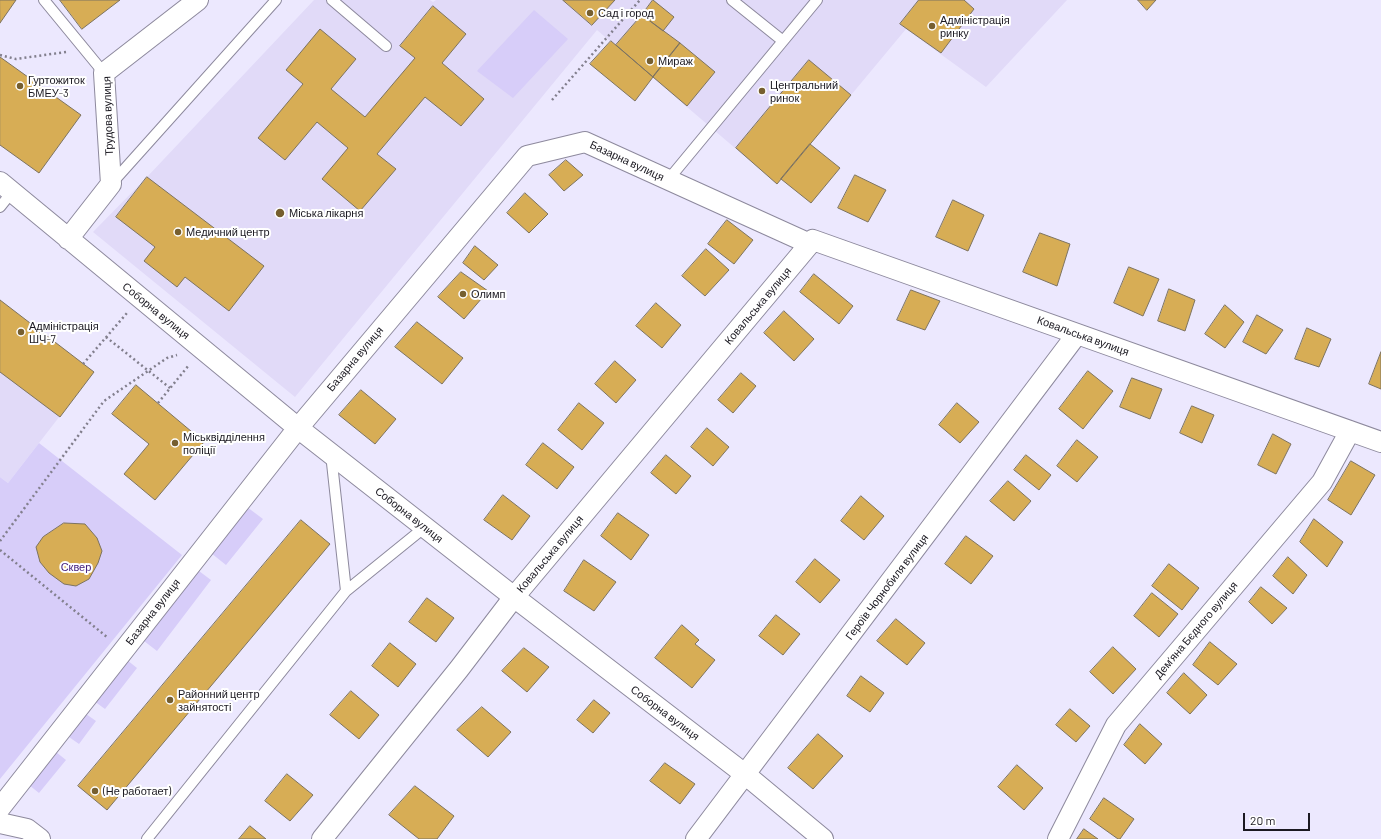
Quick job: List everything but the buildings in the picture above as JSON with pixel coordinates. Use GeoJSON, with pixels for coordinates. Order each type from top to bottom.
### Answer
{"type":"FeatureCollection","features":[{"type":"Feature","properties":{"kind":"street","name":"Трудова вулиця"},"geometry":{"type":"LineString","coordinates":[[111,184],[104,72],[198,0]]}},
{"type":"Feature","properties":{"kind":"street","name":"Базарна вулиця"},"geometry":{"type":"LineString","coordinates":[[0,808],[298,428],[527,156],[585,142],[810,244]]}},
{"type":"Feature","properties":{"kind":"street"},"geometry":{"type":"LineString","coordinates":[[68,239],[111,184]]}},
{"type":"Feature","properties":{"kind":"street","name":"Соборна вулиця"},"geometry":{"type":"LineString","coordinates":[[6,187],[298,428],[514,597],[746,775],[824,839]]}},
{"type":"Feature","properties":{"kind":"street","name":"Ковальська вулиця"},"geometry":{"type":"LineString","coordinates":[[322,839],[514,597],[813,240],[1381,442]]}},
{"type":"Feature","properties":{"kind":"street","name":"Героїв Чорнобиля вулиця"},"geometry":{"type":"LineString","coordinates":[[696,839],[746,775],[1077,334]]}},
{"type":"Feature","properties":{"kind":"street","name":"Дем’яна Бєдного вулиця"},"geometry":{"type":"LineString","coordinates":[[1058,839],[1116,725],[1322,482],[1350,431]]}},
{"type":"Feature","properties":{"kind":"street"},"geometry":{"type":"LineString","coordinates":[[0,824],[27,829],[40,839]]}},
{"type":"Feature","properties":{"kind":"lane"},"geometry":{"type":"LineString","coordinates":[[44,0],[84,50],[104,72]]}},
{"type":"Feature","properties":{"kind":"lane"},"geometry":{"type":"LineString","coordinates":[[111,184],[276,0]]}},
{"type":"Feature","properties":{"kind":"lane"},"geometry":{"type":"LineString","coordinates":[[332,0],[386,46]]}},
{"type":"Feature","properties":{"kind":"lane"},"geometry":{"type":"LineString","coordinates":[[732,0],[783,41]]}},
{"type":"Feature","properties":{"kind":"lane"},"geometry":{"type":"LineString","coordinates":[[668,180],[817,0]]}},
{"type":"Feature","properties":{"kind":"lane"},"geometry":{"type":"LineString","coordinates":[[0,207],[6,187]]}},
{"type":"Feature","properties":{"kind":"lane"},"geometry":{"type":"LineString","coordinates":[[331,454],[346,591]]}},
{"type":"Feature","properties":{"kind":"lane"},"geometry":{"type":"LineString","coordinates":[[147,839],[346,591],[425,527]]}},
{"type":"Feature","properties":{"kind":"path"},"geometry":{"type":"LineString","coordinates":[[552,100],[640,0]]}},
{"type":"Feature","properties":{"kind":"path"},"geometry":{"type":"LineString","coordinates":[[0,54],[16,59],[84,50]]}},
{"type":"Feature","properties":{"kind":"path"},"geometry":{"type":"LineString","coordinates":[[83,364],[140,298]]}},
{"type":"Feature","properties":{"kind":"path"},"geometry":{"type":"LineString","coordinates":[[106,338],[170,388]]}},
{"type":"Feature","properties":{"kind":"path"},"geometry":{"type":"LineString","coordinates":[[0,541],[104,401],[167,358],[202,349]]}},
{"type":"Feature","properties":{"kind":"path"},"geometry":{"type":"LineString","coordinates":[[158,403],[202,349]]}},
{"type":"Feature","properties":{"kind":"path"},"geometry":{"type":"LineString","coordinates":[[0,550],[123,650]]}},
{"type":"Feature","properties":{"kind":"shaded area","name":"Міська лікарня"},"geometry":{"type":"Polygon","coordinates":[[[314,0],[430,0],[433,2],[436,0],[1067,0],[986,87],[906,29],[777,184],[597,30],[295,397],[93,232],[314,0]]]}},
{"type":"Feature","properties":{"kind":"shaded area","name":"Адміністрація ШЧ-7"},"geometry":{"type":"Polygon","coordinates":[[[0,300],[94,372],[8,483],[0,477],[0,300]]]}},
{"type":"Feature","properties":{"kind":"green space"},"geometry":{"type":"Polygon","coordinates":[[[534,10],[568,39],[513,98],[477,71],[534,10]]]}},
{"type":"Feature","properties":{"kind":"green space","name":"Сквер"},"geometry":{"type":"Polygon","coordinates":[[[39,443],[182,555],[0,779],[0,477],[8,483],[39,443]]]}},
{"type":"Feature","properties":{"kind":"green space"},"geometry":{"type":"Polygon","coordinates":[[[247,507],[263,519],[226,565],[211,553],[247,507]]]}},
{"type":"Feature","properties":{"kind":"green space"},"geometry":{"type":"Polygon","coordinates":[[[199,571],[211,580],[157,651],[144,641],[199,571]]]}},
{"type":"Feature","properties":{"kind":"green space"},"geometry":{"type":"Polygon","coordinates":[[[127,660],[137,668],[105,709],[94,701],[127,660]]]}},
{"type":"Feature","properties":{"kind":"green space"},"geometry":{"type":"Polygon","coordinates":[[[86,714],[96,721],[79,744],[69,737],[86,714]]]}},
{"type":"Feature","properties":{"kind":"green space"},"geometry":{"type":"Polygon","coordinates":[[[56,752],[66,760],[39,793],[29,785],[56,752]]]}},
{"type":"Feature","properties":{"kind":"place","name":"Сад і город"},"geometry":{"type":"Point","coordinates":[590,13]}},
{"type":"Feature","properties":{"kind":"place","name":"Адміністрація ринку"},"geometry":{"type":"Point","coordinates":[932,26]}},
{"type":"Feature","properties":{"kind":"place","name":"Мираж"},"geometry":{"type":"Point","coordinates":[650,61]}},
{"type":"Feature","properties":{"kind":"place","name":"Гуртожиток БМЕУ-3"},"geometry":{"type":"Point","coordinates":[20,86]}},
{"type":"Feature","properties":{"kind":"place","name":"Центральний ринок"},"geometry":{"type":"Point","coordinates":[762,91]}},
{"type":"Feature","properties":{"kind":"place","name":"Міська лікарня"},"geometry":{"type":"Point","coordinates":[280,213]}},
{"type":"Feature","properties":{"kind":"place","name":"Медичний центр"},"geometry":{"type":"Point","coordinates":[178,232]}},
{"type":"Feature","properties":{"kind":"place","name":"Олимп"},"geometry":{"type":"Point","coordinates":[463,294]}},
{"type":"Feature","properties":{"kind":"place","name":"Адміністрація ШЧ-7"},"geometry":{"type":"Point","coordinates":[21,332]}},
{"type":"Feature","properties":{"kind":"place","name":"Міськвідділення поліції"},"geometry":{"type":"Point","coordinates":[175,443]}},
{"type":"Feature","properties":{"kind":"place","name":"Районний центр зайнятості"},"geometry":{"type":"Point","coordinates":[170,700]}},
{"type":"Feature","properties":{"kind":"place","name":"(Не работает)"},"geometry":{"type":"Point","coordinates":[95,791]}}]}
